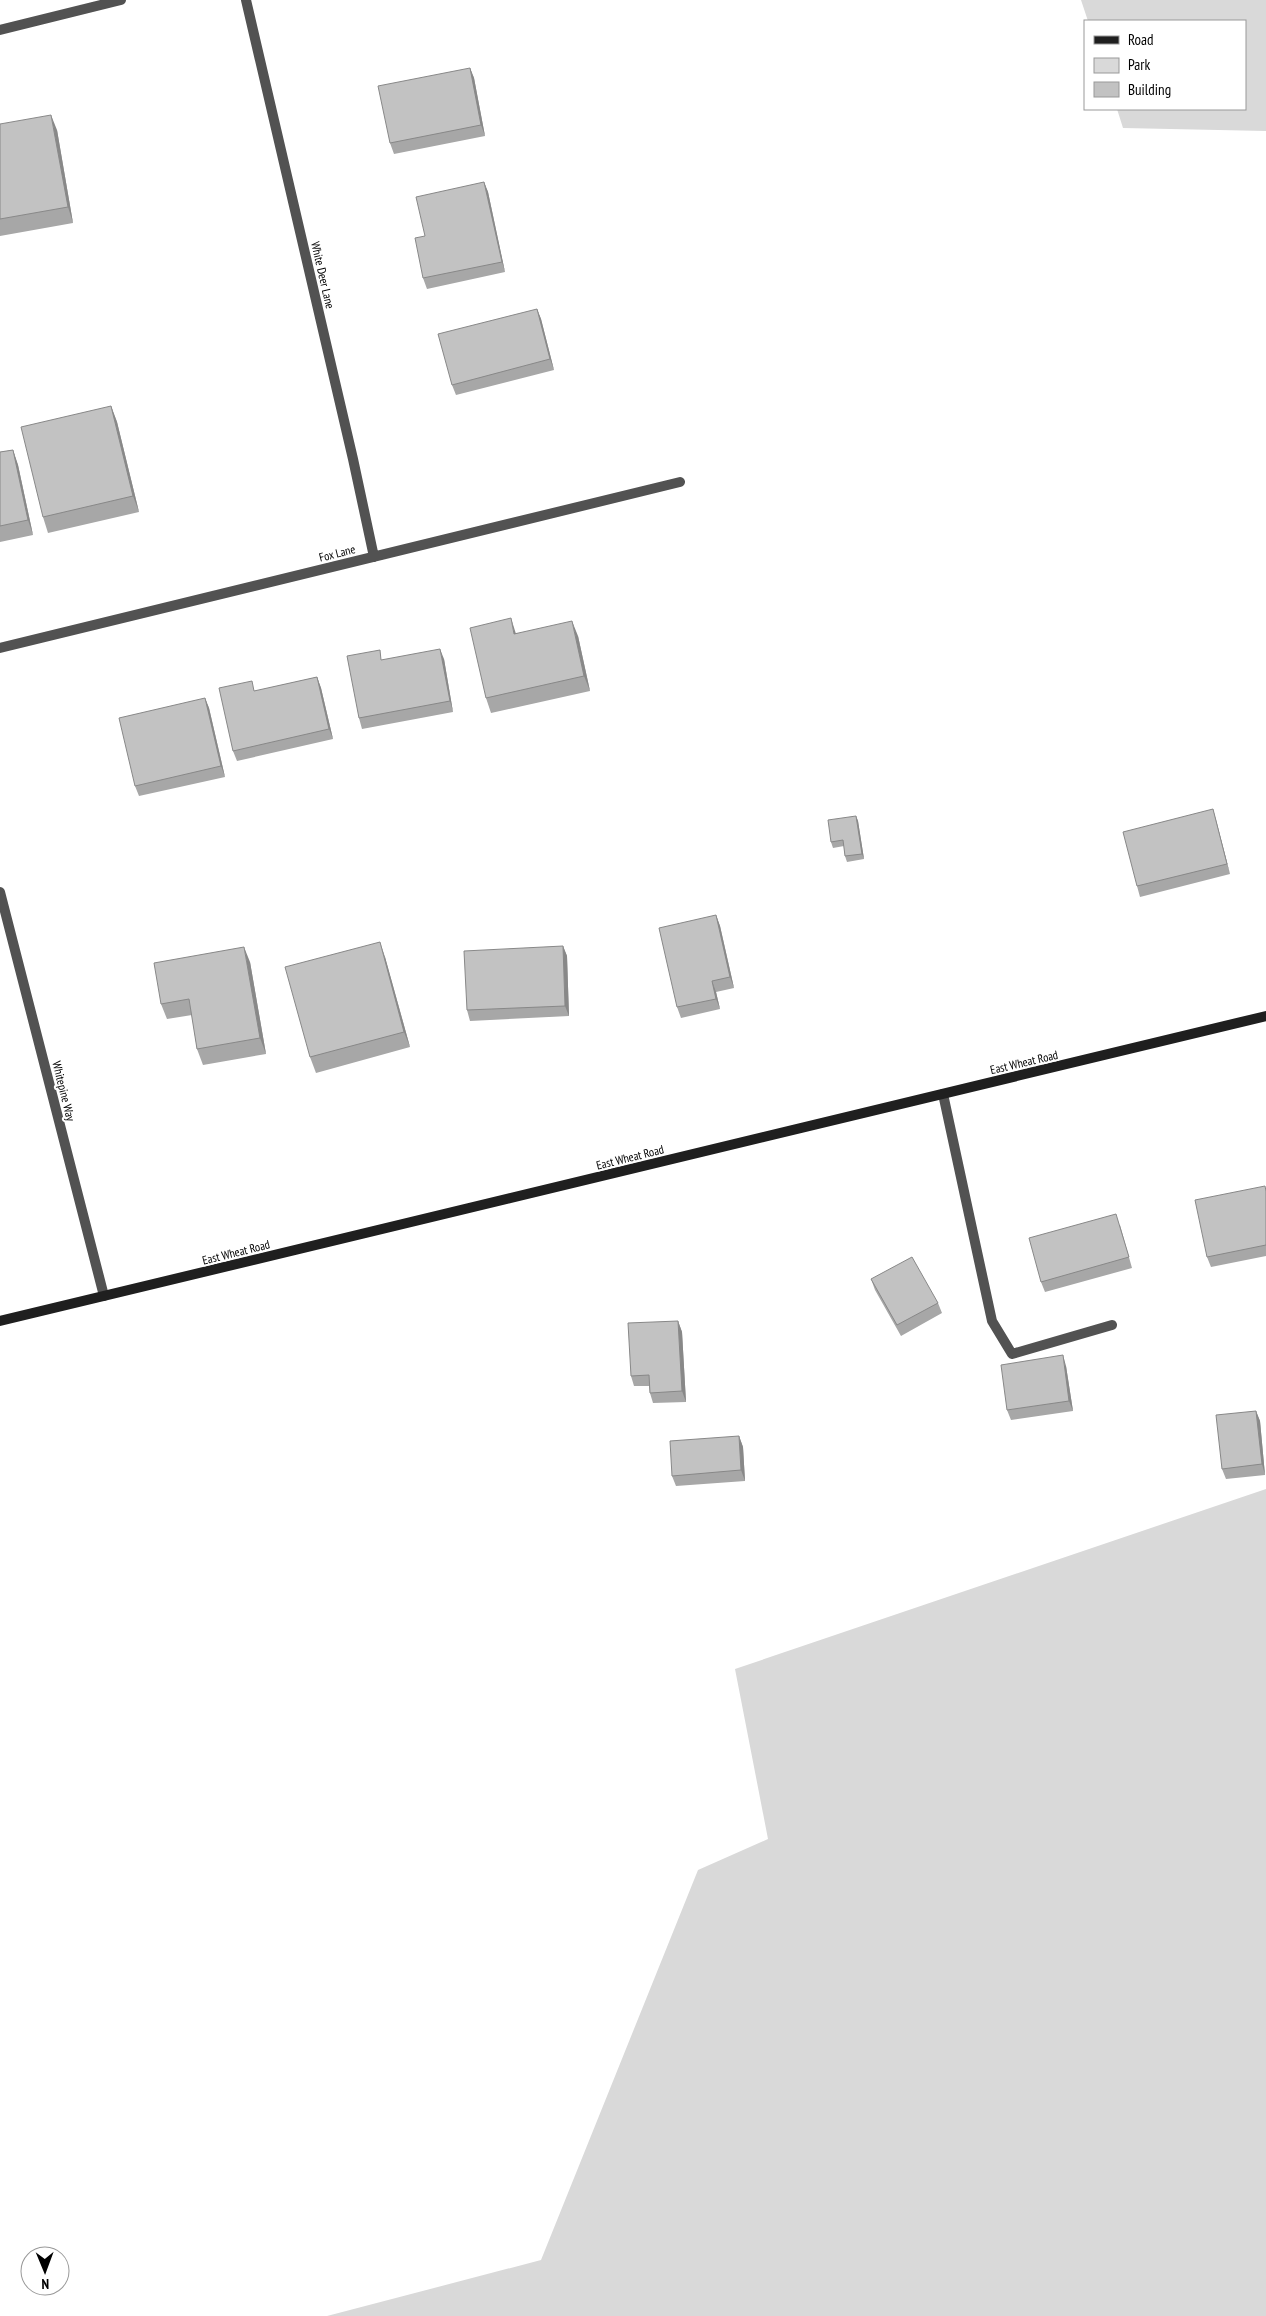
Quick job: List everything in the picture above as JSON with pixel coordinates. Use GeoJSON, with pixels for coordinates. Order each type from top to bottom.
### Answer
{"type":"FeatureCollection","features":[{"type":"Feature","properties":{"kind":"street"},"geometry":{"type":"LineString","coordinates":[[0,30],[121,0]]}},
{"type":"Feature","properties":{"kind":"street","name":"White Deer Lane"},"geometry":{"type":"LineString","coordinates":[[246,0],[374,557]]}},
{"type":"Feature","properties":{"kind":"street","name":"Fox Lane"},"geometry":{"type":"LineString","coordinates":[[0,648],[680,482]]}},
{"type":"Feature","properties":{"kind":"street","name":"Whitepine Way"},"geometry":{"type":"LineString","coordinates":[[0,892],[104,1296]]}},
{"type":"Feature","properties":{"kind":"street","name":"East Wheat Road"},"geometry":{"type":"LineString","coordinates":[[0,1321],[1266,1016]]}},
{"type":"Feature","properties":{"kind":"street"},"geometry":{"type":"LineString","coordinates":[[943,1094],[992,1321],[1012,1354],[1112,1325]]}},
{"type":"Feature","properties":{"kind":"green space"},"geometry":{"type":"Polygon","coordinates":[[[1081,0],[1266,0],[1266,131],[1123,128],[1117,110],[1246,110],[1246,20],[1088,20],[1081,0]]]}},
{"type":"Feature","properties":{"kind":"green space"},"geometry":{"type":"Polygon","coordinates":[[[1266,1489],[1266,2316],[327,2316],[541,2260],[698,1870],[768,1839],[735,1669],[1266,1489]]]}},
{"type":"Feature","properties":{"kind":"building"},"geometry":{"type":"Polygon","coordinates":[[[470,68],[481,125],[390,143],[378,86],[470,68]]]}},
{"type":"Feature","properties":{"kind":"building"},"geometry":{"type":"Polygon","coordinates":[[[51,115],[68,207],[0,219],[0,124],[51,115]]]}},
{"type":"Feature","properties":{"kind":"building"},"geometry":{"type":"Polygon","coordinates":[[[484,182],[502,262],[423,278],[415,238],[425,236],[416,197],[484,182]]]}},
{"type":"Feature","properties":{"kind":"building"},"geometry":{"type":"Polygon","coordinates":[[[537,309],[550,359],[452,385],[438,334],[537,309]]]}},
{"type":"Feature","properties":{"kind":"building"},"geometry":{"type":"Polygon","coordinates":[[[111,406],[133,496],[43,517],[21,427],[111,406]]]}},
{"type":"Feature","properties":{"kind":"building"},"geometry":{"type":"Polygon","coordinates":[[[13,450],[28,520],[0,526],[0,452],[13,450]]]}},
{"type":"Feature","properties":{"kind":"building"},"geometry":{"type":"Polygon","coordinates":[[[511,618],[514,634],[572,621],[584,676],[486,698],[470,628],[511,618]]]}},
{"type":"Feature","properties":{"kind":"building"},"geometry":{"type":"Polygon","coordinates":[[[440,649],[450,701],[359,718],[347,656],[380,650],[381,660],[440,649]]]}},
{"type":"Feature","properties":{"kind":"building"},"geometry":{"type":"Polygon","coordinates":[[[317,677],[329,729],[233,751],[219,688],[252,681],[254,691],[317,677]]]}},
{"type":"Feature","properties":{"kind":"building"},"geometry":{"type":"Polygon","coordinates":[[[205,698],[221,766],[135,786],[119,718],[205,698]]]}},
{"type":"Feature","properties":{"kind":"building"},"geometry":{"type":"Polygon","coordinates":[[[1213,809],[1227,864],[1137,886],[1123,832],[1213,809]]]}},
{"type":"Feature","properties":{"kind":"building"},"geometry":{"type":"Polygon","coordinates":[[[856,816],[862,854],[845,856],[843,840],[831,842],[828,820],[856,816]]]}},
{"type":"Feature","properties":{"kind":"building"},"geometry":{"type":"Polygon","coordinates":[[[716,915],[730,977],[712,981],[716,999],[677,1007],[659,928],[716,915]]]}},
{"type":"Feature","properties":{"kind":"building"},"geometry":{"type":"Polygon","coordinates":[[[380,942],[404,1032],[310,1057],[285,967],[380,942]]]}},
{"type":"Feature","properties":{"kind":"building"},"geometry":{"type":"Polygon","coordinates":[[[563,946],[565,1006],[467,1010],[464,951],[563,946]]]}},
{"type":"Feature","properties":{"kind":"building"},"geometry":{"type":"Polygon","coordinates":[[[244,947],[260,1038],[197,1049],[189,999],[161,1004],[154,963],[244,947]]]}},
{"type":"Feature","properties":{"kind":"building"},"geometry":{"type":"Polygon","coordinates":[[[1265,1186],[1266,1245],[1207,1257],[1195,1200],[1265,1186]]]}},
{"type":"Feature","properties":{"kind":"building"},"geometry":{"type":"Polygon","coordinates":[[[1116,1214],[1129,1257],[1041,1282],[1029,1238],[1116,1214]]]}},
{"type":"Feature","properties":{"kind":"building"},"geometry":{"type":"Polygon","coordinates":[[[912,1257],[938,1303],[897,1325],[871,1279],[912,1257]]]}},
{"type":"Feature","properties":{"kind":"building"},"geometry":{"type":"Polygon","coordinates":[[[678,1321],[682,1391],[650,1393],[649,1375],[631,1376],[628,1323],[678,1321]]]}},
{"type":"Feature","properties":{"kind":"building"},"geometry":{"type":"Polygon","coordinates":[[[1063,1355],[1069,1401],[1007,1410],[1001,1365],[1063,1355]]]}},
{"type":"Feature","properties":{"kind":"building"},"geometry":{"type":"Polygon","coordinates":[[[1256,1411],[1262,1464],[1222,1469],[1216,1415],[1256,1411]]]}},
{"type":"Feature","properties":{"kind":"building"},"geometry":{"type":"Polygon","coordinates":[[[739,1436],[741,1470],[672,1476],[670,1441],[739,1436]]]}}]}
